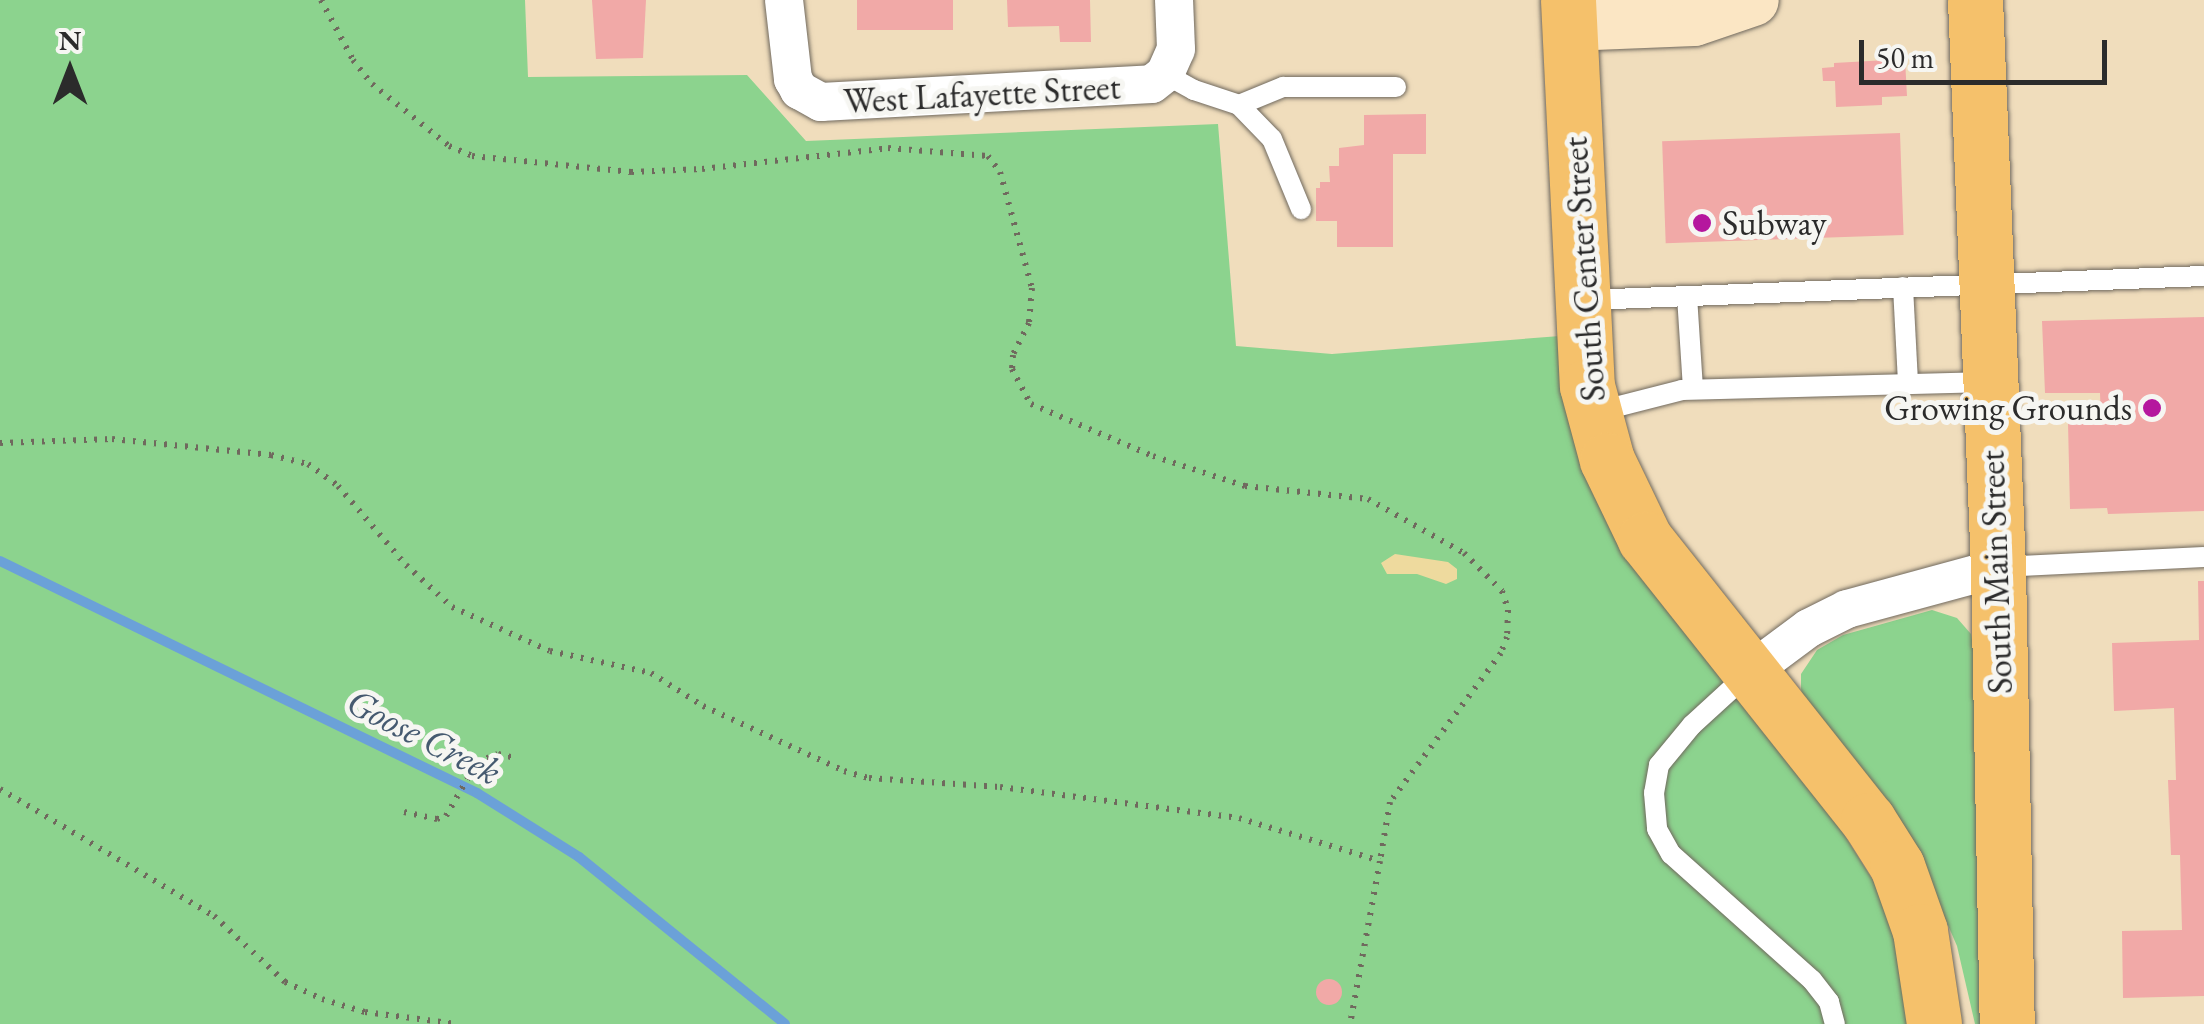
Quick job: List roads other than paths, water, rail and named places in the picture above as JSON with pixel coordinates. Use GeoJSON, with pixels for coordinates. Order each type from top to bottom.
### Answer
{"type":"FeatureCollection","features":[{"type":"Feature","properties":{"kind":"main road","name":"South Main Street"},"geometry":{"type":"LineString","coordinates":[[1976,0],[1998,568],[2008,1024]]}},
{"type":"Feature","properties":{"kind":"main road","name":"South Center Street"},"geometry":{"type":"LineString","coordinates":[[1568,13],[1580,300],[1587,386],[1594,412],[1608,460],[1645,539],[1751,671]]}},
{"type":"Feature","properties":{"kind":"main road"},"geometry":{"type":"LineString","coordinates":[[1751,671],[1868,820],[1897,866],[1920,930],[1934,1024]]}},
{"type":"Feature","properties":{"kind":"street","name":"West Lafayette Street"},"geometry":{"type":"LineString","coordinates":[[784,0],[789,66],[800,90],[821,102],[1119,89],[1152,84],[1165,74]]}},
{"type":"Feature","properties":{"kind":"street"},"geometry":{"type":"LineString","coordinates":[[1165,74],[1176,49],[1174,0]]}},
{"type":"Feature","properties":{"kind":"street"},"geometry":{"type":"LineString","coordinates":[[1568,13],[1694,20],[1754,0]]}},
{"type":"Feature","properties":{"kind":"street"},"geometry":{"type":"LineString","coordinates":[[1751,671],[1808,628],[1847,609],[1998,568]]}},
{"type":"Feature","properties":{"kind":"lane"},"geometry":{"type":"LineString","coordinates":[[1165,74],[1194,90],[1239,105],[1272,139],[1301,209]]}},
{"type":"Feature","properties":{"kind":"lane"},"geometry":{"type":"LineString","coordinates":[[1239,105],[1283,88],[1396,88]]}},
{"type":"Feature","properties":{"kind":"lane"},"geometry":{"type":"LineString","coordinates":[[1580,300],[2204,276]]}},
{"type":"Feature","properties":{"kind":"lane"},"geometry":{"type":"LineString","coordinates":[[1903,287],[1908,384]]}},
{"type":"Feature","properties":{"kind":"lane"},"geometry":{"type":"LineString","coordinates":[[1686,296],[1693,389]]}},
{"type":"Feature","properties":{"kind":"lane"},"geometry":{"type":"LineString","coordinates":[[1594,412],[1693,389],[1990,382]]}},
{"type":"Feature","properties":{"kind":"lane"},"geometry":{"type":"LineString","coordinates":[[1998,568],[2204,557]]}},
{"type":"Feature","properties":{"kind":"lane"},"geometry":{"type":"LineString","coordinates":[[1751,671],[1692,725],[1659,766],[1654,794],[1657,829],[1671,854],[1812,980],[1829,1002],[1835,1024]]}},
{"type":"Feature","properties":{"kind":"waterway","name":"Goose Creek"},"geometry":{"type":"LineString","coordinates":[[0,561],[477,793],[579,857],[785,1024]]}},
{"type":"Feature","properties":{"kind":"place","name":"Subway"},"geometry":{"type":"Point","coordinates":[1702,223]}},
{"type":"Feature","properties":{"kind":"place","name":"Growing Grounds"},"geometry":{"type":"Point","coordinates":[2152,408]}}]}
